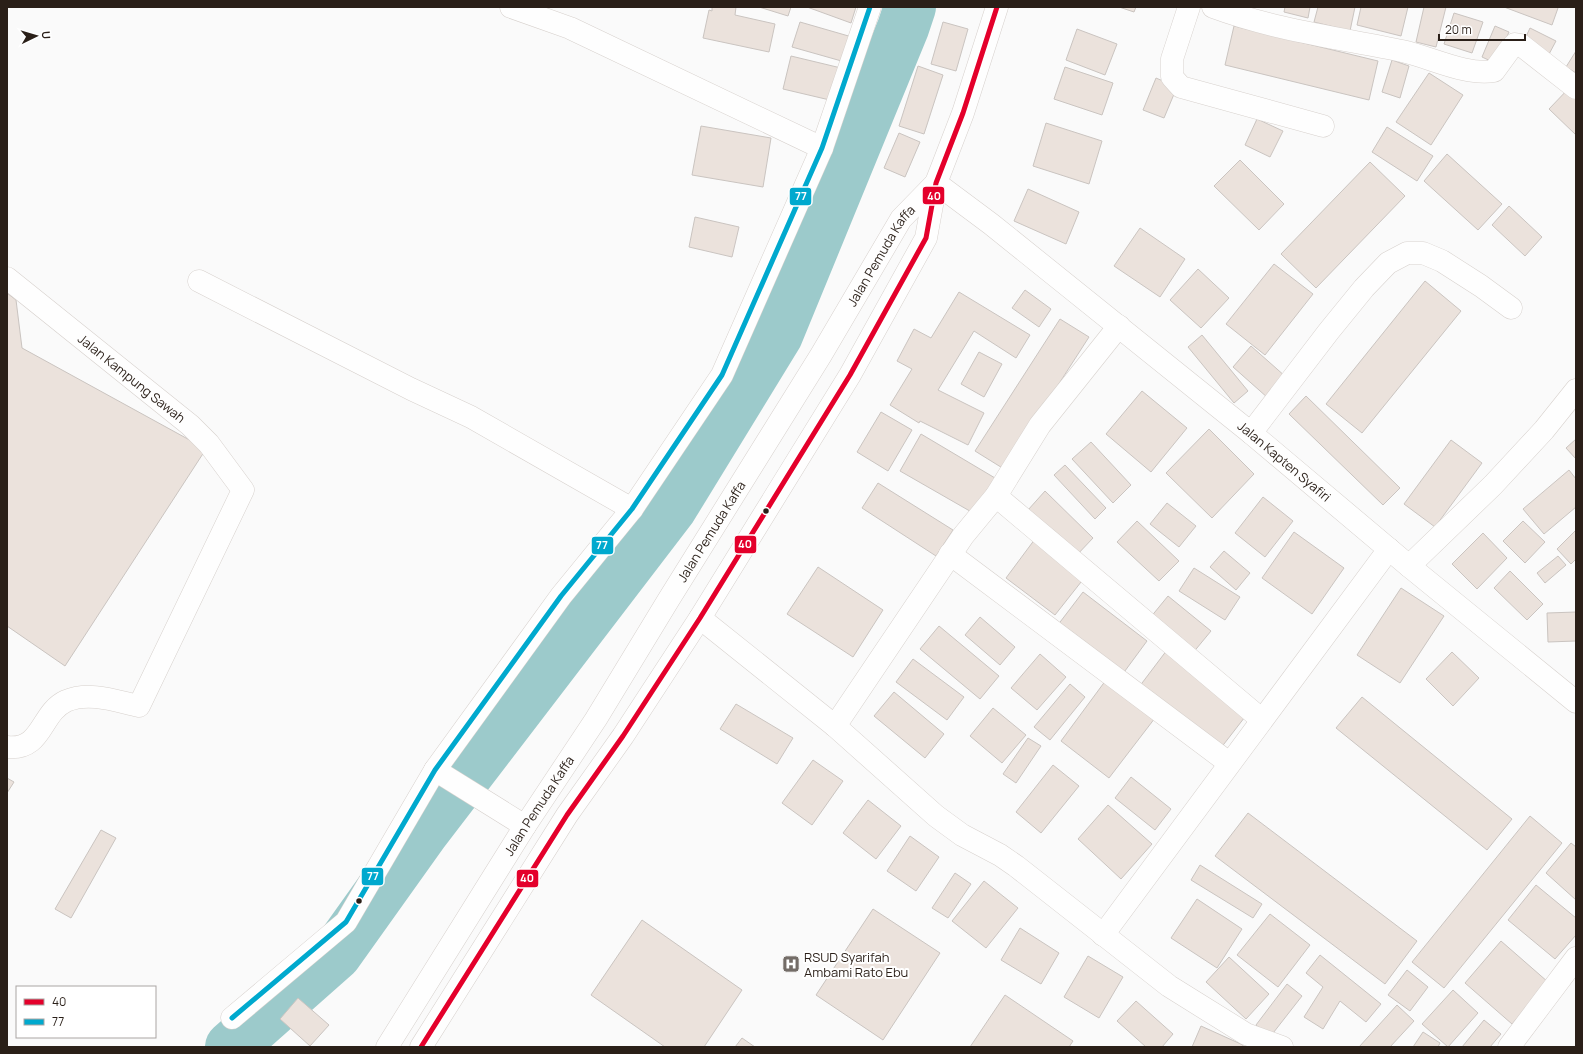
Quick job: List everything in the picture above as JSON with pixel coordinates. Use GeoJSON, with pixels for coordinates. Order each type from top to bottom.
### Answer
{"type":"FeatureCollection","features":[{"type":"Feature","properties":{"kind":"main road"},"geometry":{"type":"LineString","coordinates":[[511,7],[570,28],[822,148]]}},
{"type":"Feature","properties":{"kind":"main road"},"geometry":{"type":"LineString","coordinates":[[232,1018],[346,922],[440,773],[561,596],[632,509],[722,375],[822,148],[870,7]]}},
{"type":"Feature","properties":{"kind":"main road"},"geometry":{"type":"LineString","coordinates":[[936,183],[963,113],[997,7]]}},
{"type":"Feature","properties":{"kind":"main road"},"geometry":{"type":"LineString","coordinates":[[1189,7],[1172,59],[1172,77],[1181,87],[1323,126]]}},
{"type":"Feature","properties":{"kind":"main road"},"geometry":{"type":"LineString","coordinates":[[1213,7],[1262,14],[1293,31],[1404,52],[1476,72],[1494,71],[1510,49],[1515,44],[1520,45],[1576,88]]}},
{"type":"Feature","properties":{"kind":"main road","name":"Jalan Kapten Syafiri"},"geometry":{"type":"LineString","coordinates":[[936,183],[991,224],[1119,326],[1251,433],[1409,566],[1574,698]]}},
{"type":"Feature","properties":{"kind":"main road","name":"Jalan Pemuda Kaffa"},"geometry":{"type":"LineString","coordinates":[[421,1047],[567,815],[623,736],[700,618],[850,375],[926,238],[936,183]]}},
{"type":"Feature","properties":{"kind":"main road","name":"Jalan Pemuda Kaffa"},"geometry":{"type":"LineString","coordinates":[[387,1047],[525,826],[596,719],[669,598],[821,355],[901,219],[936,183]]}},
{"type":"Feature","properties":{"kind":"main road"},"geometry":{"type":"LineString","coordinates":[[1251,433],[1364,288],[1388,263],[1407,252],[1423,252],[1442,261],[1481,286],[1511,308]]}},
{"type":"Feature","properties":{"kind":"main road","name":"Jalan Kampung Sawah"},"geometry":{"type":"LineString","coordinates":[[7,278],[190,424],[209,444],[243,490],[139,706],[99,697],[82,697],[66,701],[54,709],[39,734],[27,745],[17,748],[7,747]]}},
{"type":"Feature","properties":{"kind":"main road"},"geometry":{"type":"LineString","coordinates":[[199,281],[411,389],[471,417],[632,509]]}},
{"type":"Feature","properties":{"kind":"main road"},"geometry":{"type":"LineString","coordinates":[[835,726],[950,554],[996,496],[1040,425],[1119,326]]}},
{"type":"Feature","properties":{"kind":"main road"},"geometry":{"type":"LineString","coordinates":[[1409,566],[1493,485],[1544,430],[1576,390]]}},
{"type":"Feature","properties":{"kind":"main road"},"geometry":{"type":"LineString","coordinates":[[996,496],[1261,720]]}},
{"type":"Feature","properties":{"kind":"main road"},"geometry":{"type":"LineString","coordinates":[[1103,935],[1389,549]]}},
{"type":"Feature","properties":{"kind":"main road"},"geometry":{"type":"LineString","coordinates":[[950,554],[1229,763]]}},
{"type":"Feature","properties":{"kind":"main road"},"geometry":{"type":"LineString","coordinates":[[700,618],[835,726],[936,816],[962,835],[1000,855],[1016,866],[1169,986],[1246,1034],[1282,1047]]}},
{"type":"Feature","properties":{"kind":"main road"},"geometry":{"type":"LineString","coordinates":[[440,773],[525,826]]}},
{"type":"Feature","properties":{"kind":"main road"},"geometry":{"type":"LineString","coordinates":[[1509,1047],[1576,958]]}},
{"type":"Feature","properties":{"kind":"building"},"geometry":{"type":"Polygon","coordinates":[[[712,7],[736,7],[735,15],[775,24],[769,52],[703,38],[709,10],[712,11],[712,7]]]}},
{"type":"Feature","properties":{"kind":"building"},"geometry":{"type":"Polygon","coordinates":[[[759,7],[791,7],[788,16],[759,7]]]}},
{"type":"Feature","properties":{"kind":"building"},"geometry":{"type":"Polygon","coordinates":[[[807,7],[856,7],[851,23],[807,7]]]}},
{"type":"Feature","properties":{"kind":"building"},"geometry":{"type":"Polygon","coordinates":[[[1119,7],[1136,7],[1134,12],[1119,7]]]}},
{"type":"Feature","properties":{"kind":"building"},"geometry":{"type":"Polygon","coordinates":[[[1285,7],[1310,7],[1308,18],[1284,12],[1285,7]]]}},
{"type":"Feature","properties":{"kind":"building"},"geometry":{"type":"Polygon","coordinates":[[[1318,7],[1355,7],[1350,31],[1314,22],[1318,7]]]}},
{"type":"Feature","properties":{"kind":"building"},"geometry":{"type":"Polygon","coordinates":[[[1361,7],[1408,7],[1401,36],[1357,25],[1361,7]]]}},
{"type":"Feature","properties":{"kind":"building"},"geometry":{"type":"Polygon","coordinates":[[[1424,7],[1446,7],[1436,47],[1416,42],[1424,7]]]}},
{"type":"Feature","properties":{"kind":"building"},"geometry":{"type":"Polygon","coordinates":[[[1504,7],[1555,7],[1558,8],[1552,25],[1504,7]]]}},
{"type":"Feature","properties":{"kind":"building"},"geometry":{"type":"Polygon","coordinates":[[[1454,13],[1483,22],[1472,53],[1444,44],[1454,13]]]}},
{"type":"Feature","properties":{"kind":"building"},"geometry":{"type":"Polygon","coordinates":[[[800,22],[852,37],[845,62],[792,47],[800,22]]]}},
{"type":"Feature","properties":{"kind":"building"},"geometry":{"type":"Polygon","coordinates":[[[943,22],[968,29],[956,71],[931,64],[943,22]]]}},
{"type":"Feature","properties":{"kind":"building"},"geometry":{"type":"Polygon","coordinates":[[[1234,26],[1378,61],[1369,100],[1225,65],[1234,26]]]}},
{"type":"Feature","properties":{"kind":"building"},"geometry":{"type":"Polygon","coordinates":[[[1495,26],[1509,32],[1495,63],[1482,57],[1495,26]]]}},
{"type":"Feature","properties":{"kind":"building"},"geometry":{"type":"Polygon","coordinates":[[[1530,28],[1556,41],[1548,56],[1523,43],[1530,28]]]}},
{"type":"Feature","properties":{"kind":"building"},"geometry":{"type":"Polygon","coordinates":[[[1077,29],[1117,44],[1105,75],[1066,60],[1077,29]]]}},
{"type":"Feature","properties":{"kind":"building"},"geometry":{"type":"Polygon","coordinates":[[[1576,51],[1576,73],[1566,67],[1576,51]]]}},
{"type":"Feature","properties":{"kind":"building"},"geometry":{"type":"Polygon","coordinates":[[[791,56],[841,68],[834,101],[783,89],[791,56]]]}},
{"type":"Feature","properties":{"kind":"building"},"geometry":{"type":"Polygon","coordinates":[[[1392,60],[1409,66],[1400,98],[1382,92],[1392,60]]]}},
{"type":"Feature","properties":{"kind":"building"},"geometry":{"type":"Polygon","coordinates":[[[918,66],[943,75],[924,134],[899,126],[918,66]]]}},
{"type":"Feature","properties":{"kind":"building"},"geometry":{"type":"Polygon","coordinates":[[[1065,67],[1113,83],[1102,115],[1054,99],[1065,67]]]}},
{"type":"Feature","properties":{"kind":"building"},"geometry":{"type":"Polygon","coordinates":[[[1429,73],[1463,95],[1431,145],[1396,122],[1429,73]]]}},
{"type":"Feature","properties":{"kind":"building"},"geometry":{"type":"Polygon","coordinates":[[[1156,78],[1177,87],[1164,118],[1143,110],[1156,78]]]}},
{"type":"Feature","properties":{"kind":"building"},"geometry":{"type":"Polygon","coordinates":[[[1571,86],[1576,91],[1576,135],[1549,109],[1571,86]]]}},
{"type":"Feature","properties":{"kind":"building"},"geometry":{"type":"Polygon","coordinates":[[[1257,119],[1283,131],[1270,157],[1245,145],[1257,119]]]}},
{"type":"Feature","properties":{"kind":"building"},"geometry":{"type":"Polygon","coordinates":[[[1046,123],[1102,141],[1089,184],[1033,166],[1046,123]]]}},
{"type":"Feature","properties":{"kind":"building"},"geometry":{"type":"Polygon","coordinates":[[[701,126],[771,138],[763,187],[692,175],[701,126]]]}},
{"type":"Feature","properties":{"kind":"building"},"geometry":{"type":"Polygon","coordinates":[[[1387,127],[1433,156],[1417,181],[1372,152],[1387,127]]]}},
{"type":"Feature","properties":{"kind":"building"},"geometry":{"type":"Polygon","coordinates":[[[899,133],[920,142],[905,177],[884,168],[899,133]]]}},
{"type":"Feature","properties":{"kind":"building"},"geometry":{"type":"Polygon","coordinates":[[[1447,154],[1502,204],[1478,230],[1424,181],[1447,154]]]}},
{"type":"Feature","properties":{"kind":"building"},"geometry":{"type":"Polygon","coordinates":[[[1240,160],[1284,204],[1259,230],[1214,186],[1240,160]]]}},
{"type":"Feature","properties":{"kind":"building"},"geometry":{"type":"Polygon","coordinates":[[[1370,162],[1405,196],[1316,288],[1281,254],[1370,162]]]}},
{"type":"Feature","properties":{"kind":"building"},"geometry":{"type":"Polygon","coordinates":[[[1028,189],[1079,212],[1066,244],[1014,221],[1028,189]]]}},
{"type":"Feature","properties":{"kind":"building"},"geometry":{"type":"Polygon","coordinates":[[[1509,206],[1542,237],[1525,256],[1492,225],[1509,206]]]}},
{"type":"Feature","properties":{"kind":"building"},"geometry":{"type":"Polygon","coordinates":[[[695,217],[739,227],[732,257],[689,247],[695,217]]]}},
{"type":"Feature","properties":{"kind":"building"},"geometry":{"type":"Polygon","coordinates":[[[1140,228],[1185,259],[1160,297],[1114,266],[1140,228]]]}},
{"type":"Feature","properties":{"kind":"building"},"geometry":{"type":"Polygon","coordinates":[[[1274,264],[1313,294],[1265,355],[1226,324],[1274,264]]]}},
{"type":"Feature","properties":{"kind":"building"},"geometry":{"type":"Polygon","coordinates":[[[1198,269],[1229,298],[1201,328],[1170,300],[1198,269]]]}},
{"type":"Feature","properties":{"kind":"building"},"geometry":{"type":"Polygon","coordinates":[[[1425,281],[1461,311],[1362,433],[1326,404],[1425,281]]]}},
{"type":"Feature","properties":{"kind":"building"},"geometry":{"type":"Polygon","coordinates":[[[1025,290],[1051,309],[1039,327],[1012,308],[1025,290]]]}},
{"type":"Feature","properties":{"kind":"building"},"geometry":{"type":"Polygon","coordinates":[[[959,292],[1030,335],[1016,358],[974,331],[938,390],[984,413],[968,445],[920,421],[919,423],[890,405],[912,369],[897,361],[914,329],[931,338],[959,292]]]}},
{"type":"Feature","properties":{"kind":"building"},"geometry":{"type":"Polygon","coordinates":[[[7,293],[16,300],[22,348],[206,449],[65,666],[7,626],[7,293]]]}},
{"type":"Feature","properties":{"kind":"building"},"geometry":{"type":"Polygon","coordinates":[[[1060,319],[1089,337],[1004,469],[975,451],[1060,319]]]}},
{"type":"Feature","properties":{"kind":"building"},"geometry":{"type":"Polygon","coordinates":[[[1202,335],[1248,391],[1234,403],[1188,347],[1202,335]]]}},
{"type":"Feature","properties":{"kind":"building"},"geometry":{"type":"Polygon","coordinates":[[[1251,346],[1286,377],[1268,398],[1233,367],[1251,346]]]}},
{"type":"Feature","properties":{"kind":"building"},"geometry":{"type":"Polygon","coordinates":[[[979,352],[1002,364],[984,397],[961,384],[979,352]]]}},
{"type":"Feature","properties":{"kind":"building"},"geometry":{"type":"Polygon","coordinates":[[[1142,391],[1187,428],[1151,472],[1106,434],[1142,391]]]}},
{"type":"Feature","properties":{"kind":"building"},"geometry":{"type":"Polygon","coordinates":[[[1306,396],[1400,488],[1383,505],[1289,414],[1306,396]]]}},
{"type":"Feature","properties":{"kind":"building"},"geometry":{"type":"Polygon","coordinates":[[[881,412],[912,430],[888,471],[857,452],[881,412]]]}},
{"type":"Feature","properties":{"kind":"building"},"geometry":{"type":"Polygon","coordinates":[[[1209,429],[1254,474],[1212,518],[1166,473],[1209,429]]]}},
{"type":"Feature","properties":{"kind":"building"},"geometry":{"type":"Polygon","coordinates":[[[921,434],[995,478],[975,514],[900,471],[921,434]]]}},
{"type":"Feature","properties":{"kind":"building"},"geometry":{"type":"Polygon","coordinates":[[[1576,439],[1576,459],[1566,448],[1576,439]]]}},
{"type":"Feature","properties":{"kind":"building"},"geometry":{"type":"Polygon","coordinates":[[[1451,440],[1482,463],[1435,527],[1404,504],[1451,440]]]}},
{"type":"Feature","properties":{"kind":"building"},"geometry":{"type":"Polygon","coordinates":[[[1091,442],[1131,485],[1113,503],[1072,459],[1091,442]]]}},
{"type":"Feature","properties":{"kind":"building"},"geometry":{"type":"Polygon","coordinates":[[[1065,465],[1106,508],[1095,519],[1054,475],[1065,465]]]}},
{"type":"Feature","properties":{"kind":"building"},"geometry":{"type":"Polygon","coordinates":[[[1569,470],[1576,479],[1576,507],[1544,534],[1523,509],[1569,470]]]}},
{"type":"Feature","properties":{"kind":"building"},"geometry":{"type":"Polygon","coordinates":[[[878,483],[953,530],[936,556],[862,508],[878,483]]]}},
{"type":"Feature","properties":{"kind":"building"},"geometry":{"type":"Polygon","coordinates":[[[1045,491],[1093,538],[1075,557],[1028,510],[1045,491]]]}},
{"type":"Feature","properties":{"kind":"building"},"geometry":{"type":"Polygon","coordinates":[[[1263,497],[1293,521],[1265,557],[1235,533],[1263,497]]]}},
{"type":"Feature","properties":{"kind":"building"},"geometry":{"type":"Polygon","coordinates":[[[1167,503],[1196,526],[1179,547],[1150,524],[1167,503]]]}},
{"type":"Feature","properties":{"kind":"building"},"geometry":{"type":"Polygon","coordinates":[[[1137,521],[1179,561],[1159,581],[1117,542],[1137,521]]]}},
{"type":"Feature","properties":{"kind":"building"},"geometry":{"type":"Polygon","coordinates":[[[1523,521],[1545,542],[1525,563],[1503,541],[1523,521]]]}},
{"type":"Feature","properties":{"kind":"building"},"geometry":{"type":"Polygon","coordinates":[[[1576,530],[1576,559],[1571,564],[1557,549],[1576,530]]]}},
{"type":"Feature","properties":{"kind":"building"},"geometry":{"type":"Polygon","coordinates":[[[1294,532],[1344,568],[1312,614],[1262,578],[1294,532]]]}},
{"type":"Feature","properties":{"kind":"building"},"geometry":{"type":"Polygon","coordinates":[[[1483,533],[1507,558],[1477,589],[1452,564],[1483,533]]]}},
{"type":"Feature","properties":{"kind":"building"},"geometry":{"type":"Polygon","coordinates":[[[1035,539],[1085,577],[1055,615],[1006,578],[1035,539]]]}},
{"type":"Feature","properties":{"kind":"building"},"geometry":{"type":"Polygon","coordinates":[[[1224,551],[1250,573],[1236,590],[1210,567],[1224,551]]]}},
{"type":"Feature","properties":{"kind":"building"},"geometry":{"type":"Polygon","coordinates":[[[1558,556],[1566,565],[1545,583],[1537,573],[1558,556]]]}},
{"type":"Feature","properties":{"kind":"building"},"geometry":{"type":"Polygon","coordinates":[[[818,567],[883,610],[853,657],[787,614],[818,567]]]}},
{"type":"Feature","properties":{"kind":"building"},"geometry":{"type":"Polygon","coordinates":[[[1194,568],[1240,597],[1225,620],[1179,591],[1194,568]]]}},
{"type":"Feature","properties":{"kind":"building"},"geometry":{"type":"Polygon","coordinates":[[[1510,571],[1543,604],[1527,620],[1494,588],[1510,571]]]}},
{"type":"Feature","properties":{"kind":"building"},"geometry":{"type":"Polygon","coordinates":[[[1401,588],[1444,616],[1400,683],[1357,655],[1401,588]]]}},
{"type":"Feature","properties":{"kind":"building"},"geometry":{"type":"Polygon","coordinates":[[[1083,592],[1147,641],[1119,679],[1054,630],[1083,592]]]}},
{"type":"Feature","properties":{"kind":"building"},"geometry":{"type":"Polygon","coordinates":[[[1168,596],[1211,631],[1192,654],[1150,618],[1168,596]]]}},
{"type":"Feature","properties":{"kind":"building"},"geometry":{"type":"Polygon","coordinates":[[[1576,612],[1576,641],[1548,642],[1547,613],[1576,612]]]}},
{"type":"Feature","properties":{"kind":"building"},"geometry":{"type":"Polygon","coordinates":[[[980,617],[1015,647],[1000,665],[965,635],[980,617]]]}},
{"type":"Feature","properties":{"kind":"building"},"geometry":{"type":"Polygon","coordinates":[[[939,626],[999,676],[980,699],[920,649],[939,626]]]}},
{"type":"Feature","properties":{"kind":"building"},"geometry":{"type":"Polygon","coordinates":[[[1167,650],[1248,713],[1217,753],[1136,691],[1167,650]]]}},
{"type":"Feature","properties":{"kind":"building"},"geometry":{"type":"Polygon","coordinates":[[[1452,652],[1479,678],[1453,706],[1426,679],[1452,652]]]}},
{"type":"Feature","properties":{"kind":"building"},"geometry":{"type":"Polygon","coordinates":[[[1040,654],[1066,677],[1037,710],[1011,688],[1040,654]]]}},
{"type":"Feature","properties":{"kind":"building"},"geometry":{"type":"Polygon","coordinates":[[[913,659],[964,697],[947,720],[896,682],[913,659]]]}},
{"type":"Feature","properties":{"kind":"building"},"geometry":{"type":"Polygon","coordinates":[[[1106,680],[1155,718],[1109,778],[1061,741],[1106,680]]]}},
{"type":"Feature","properties":{"kind":"building"},"geometry":{"type":"Polygon","coordinates":[[[1070,684],[1085,697],[1050,740],[1034,727],[1070,684]]]}},
{"type":"Feature","properties":{"kind":"building"},"geometry":{"type":"Polygon","coordinates":[[[894,692],[944,734],[925,758],[874,716],[894,692]]]}},
{"type":"Feature","properties":{"kind":"building"},"geometry":{"type":"Polygon","coordinates":[[[1362,697],[1512,819],[1487,850],[1336,728],[1362,697]]]}},
{"type":"Feature","properties":{"kind":"building"},"geometry":{"type":"Polygon","coordinates":[[[736,704],[793,738],[777,764],[720,729],[736,704]]]}},
{"type":"Feature","properties":{"kind":"building"},"geometry":{"type":"Polygon","coordinates":[[[993,708],[1026,735],[1002,763],[970,736],[993,708]]]}},
{"type":"Feature","properties":{"kind":"building"},"geometry":{"type":"Polygon","coordinates":[[[1028,738],[1041,746],[1016,783],[1003,774],[1028,738]]]}},
{"type":"Feature","properties":{"kind":"building"},"geometry":{"type":"Polygon","coordinates":[[[813,760],[843,781],[812,825],[782,803],[813,760]]]}},
{"type":"Feature","properties":{"kind":"building"},"geometry":{"type":"Polygon","coordinates":[[[1053,765],[1079,786],[1041,833],[1016,812],[1053,765]]]}},
{"type":"Feature","properties":{"kind":"building"},"geometry":{"type":"Polygon","coordinates":[[[1131,777],[1171,809],[1155,830],[1115,798],[1131,777]]]}},
{"type":"Feature","properties":{"kind":"building"},"geometry":{"type":"Polygon","coordinates":[[[7,778],[14,782],[7,793],[7,778]]]}},
{"type":"Feature","properties":{"kind":"building"},"geometry":{"type":"Polygon","coordinates":[[[868,800],[901,826],[876,859],[843,833],[868,800]]]}},
{"type":"Feature","properties":{"kind":"building"},"geometry":{"type":"Polygon","coordinates":[[[1108,805],[1152,844],[1121,879],[1078,839],[1108,805]]]}},
{"type":"Feature","properties":{"kind":"building"},"geometry":{"type":"Polygon","coordinates":[[[1248,813],[1417,941],[1385,984],[1215,856],[1248,813]]]}},
{"type":"Feature","properties":{"kind":"building"},"geometry":{"type":"Polygon","coordinates":[[[1530,816],[1562,843],[1444,988],[1412,962],[1530,816]]]}},
{"type":"Feature","properties":{"kind":"building"},"geometry":{"type":"Polygon","coordinates":[[[101,830],[116,838],[71,918],[55,909],[101,830]]]}},
{"type":"Feature","properties":{"kind":"building"},"geometry":{"type":"Polygon","coordinates":[[[910,836],[939,857],[916,891],[887,871],[910,836]]]}},
{"type":"Feature","properties":{"kind":"building"},"geometry":{"type":"Polygon","coordinates":[[[1571,843],[1576,847],[1576,900],[1546,873],[1571,843]]]}},
{"type":"Feature","properties":{"kind":"building"},"geometry":{"type":"Polygon","coordinates":[[[1200,865],[1262,904],[1253,918],[1191,880],[1200,865]]]}},
{"type":"Feature","properties":{"kind":"building"},"geometry":{"type":"Polygon","coordinates":[[[955,873],[971,884],[948,918],[932,908],[955,873]]]}},
{"type":"Feature","properties":{"kind":"building"},"geometry":{"type":"Polygon","coordinates":[[[984,881],[1018,908],[986,948],[952,921],[984,881]]]}},
{"type":"Feature","properties":{"kind":"building"},"geometry":{"type":"Polygon","coordinates":[[[1536,885],[1576,918],[1576,935],[1555,959],[1508,920],[1536,885]]]}},
{"type":"Feature","properties":{"kind":"building"},"geometry":{"type":"Polygon","coordinates":[[[1197,899],[1242,929],[1217,968],[1171,938],[1197,899]]]}},
{"type":"Feature","properties":{"kind":"building"},"geometry":{"type":"Polygon","coordinates":[[[873,909],[940,953],[883,1040],[816,995],[873,909]]]}},
{"type":"Feature","properties":{"kind":"building"},"geometry":{"type":"Polygon","coordinates":[[[1270,914],[1310,945],[1278,987],[1237,955],[1270,914]]]}},
{"type":"Feature","properties":{"kind":"building"},"geometry":{"type":"Polygon","coordinates":[[[642,920],[742,990],[704,1047],[665,1047],[591,995],[642,920]]]}},
{"type":"Feature","properties":{"kind":"building"},"geometry":{"type":"Polygon","coordinates":[[[1020,928],[1059,953],[1041,984],[1001,960],[1020,928]]]}},
{"type":"Feature","properties":{"kind":"building"},"geometry":{"type":"Polygon","coordinates":[[[1501,941],[1548,982],[1512,1024],[1465,983],[1501,941]]]}},
{"type":"Feature","properties":{"kind":"building"},"geometry":{"type":"Polygon","coordinates":[[[1320,955],[1381,1004],[1366,1022],[1340,1001],[1323,1029],[1304,1017],[1323,987],[1306,973],[1320,955]]]}},
{"type":"Feature","properties":{"kind":"building"},"geometry":{"type":"Polygon","coordinates":[[[1088,956],[1123,977],[1099,1018],[1064,997],[1088,956]]]}},
{"type":"Feature","properties":{"kind":"building"},"geometry":{"type":"Polygon","coordinates":[[[1229,957],[1269,994],[1246,1019],[1206,982],[1229,957]]]}},
{"type":"Feature","properties":{"kind":"building"},"geometry":{"type":"Polygon","coordinates":[[[1407,970],[1428,987],[1410,1011],[1388,995],[1407,970]]]}},
{"type":"Feature","properties":{"kind":"building"},"geometry":{"type":"Polygon","coordinates":[[[1287,984],[1302,996],[1270,1037],[1256,1025],[1287,984]]]}},
{"type":"Feature","properties":{"kind":"building"},"geometry":{"type":"Polygon","coordinates":[[[1453,990],[1478,1013],[1448,1047],[1422,1024],[1453,990]]]}},
{"type":"Feature","properties":{"kind":"building"},"geometry":{"type":"Polygon","coordinates":[[[1005,995],[1073,1041],[1069,1047],[970,1047],[1005,995]]]}},
{"type":"Feature","properties":{"kind":"building"},"geometry":{"type":"Polygon","coordinates":[[[298,998],[329,1025],[310,1046],[280,1019],[298,998]]]}},
{"type":"Feature","properties":{"kind":"building"},"geometry":{"type":"Polygon","coordinates":[[[1136,1001],[1173,1034],[1162,1047],[1146,1047],[1117,1021],[1136,1001]]]}},
{"type":"Feature","properties":{"kind":"building"},"geometry":{"type":"Polygon","coordinates":[[[1397,1005],[1414,1021],[1390,1047],[1359,1047],[1397,1005]]]}},
{"type":"Feature","properties":{"kind":"building"},"geometry":{"type":"Polygon","coordinates":[[[1484,1020],[1501,1034],[1490,1047],[1462,1047],[1484,1020]]]}},
{"type":"Feature","properties":{"kind":"building"},"geometry":{"type":"Polygon","coordinates":[[[1201,1026],[1243,1045],[1243,1047],[1192,1047],[1201,1026]]]}},
{"type":"Feature","properties":{"kind":"building"},"geometry":{"type":"Polygon","coordinates":[[[1423,1032],[1440,1043],[1438,1047],[1413,1047],[1423,1032]]]}},
{"type":"Feature","properties":{"kind":"building"},"geometry":{"type":"Polygon","coordinates":[[[742,1038],[755,1047],[735,1047],[742,1038]]]}},
{"type":"Feature","properties":{"kind":"waterway"},"geometry":{"type":"LineString","coordinates":[[231,1047],[336,954],[423,832],[671,508],[777,335],[903,28],[910,7]]}},
{"type":"Feature","properties":{"kind":"transit line","name":"77"},"geometry":{"type":"LineString","coordinates":[[232,1018],[346,922],[435,770],[561,596],[632,509],[722,375],[822,148],[870,7]]}},
{"type":"Feature","properties":{"kind":"transit line","name":"40"},"geometry":{"type":"LineString","coordinates":[[421,1047],[567,815],[623,736],[700,618],[850,375],[926,238],[936,183],[963,113],[997,7]]}},
{"type":"Feature","properties":{"kind":"place","name":"RSUD Syarifah Ambami Rato Ebu"},"geometry":{"type":"Point","coordinates":[791,964]}}]}
